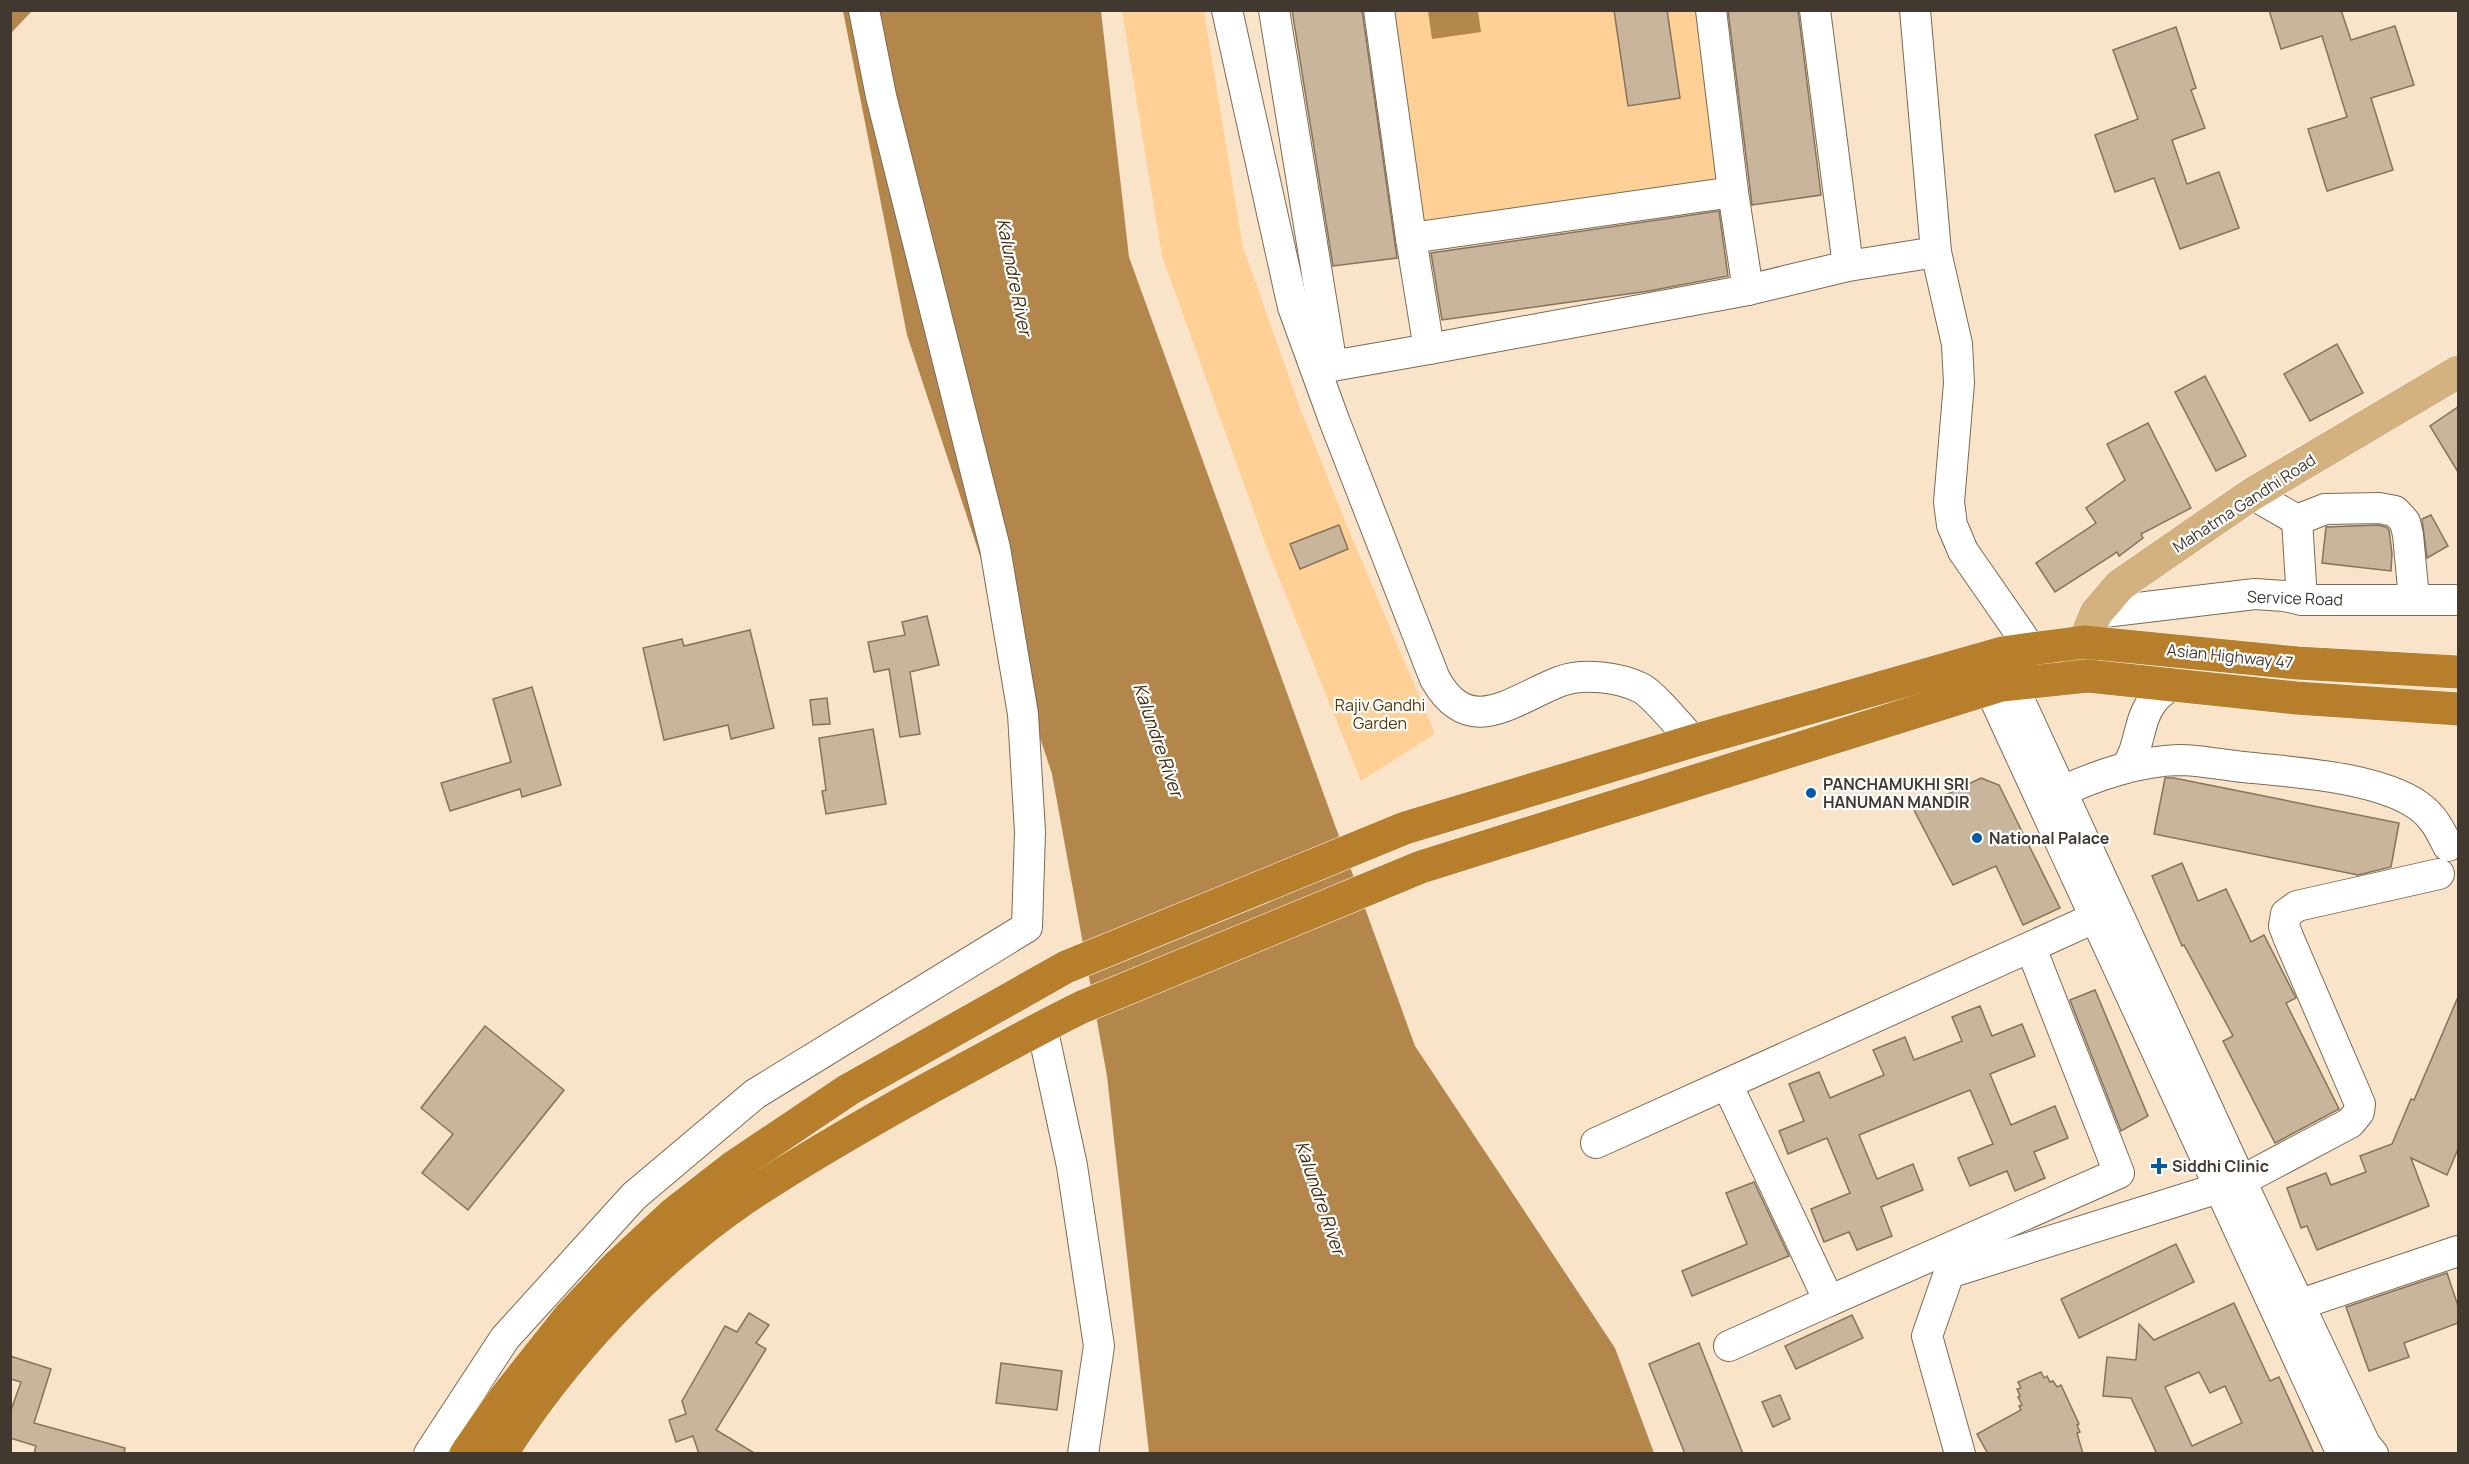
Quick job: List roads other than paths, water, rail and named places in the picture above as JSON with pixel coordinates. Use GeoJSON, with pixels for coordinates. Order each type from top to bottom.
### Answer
{"type":"FeatureCollection","features":[{"type":"Feature","properties":{"kind":"highway","name":"Asian Highway 47"},"geometry":{"type":"LineString","coordinates":[[466,1454],[501,1403],[570,1316],[616,1267],[673,1214],[732,1168],[848,1090],[1066,967],[1405,828],[1693,741],[2090,627],[2297,663],[2458,672]]}},
{"type":"Feature","properties":{"kind":"highway"},"geometry":{"type":"LineString","coordinates":[[501,1454],[528,1412],[590,1336],[633,1291],[679,1250],[746,1198],[811,1156],[1082,1007],[1421,867],[2001,686],[2088,676],[2296,698],[2458,709]]}},
{"type":"Feature","properties":{"kind":"main road","name":"Mahatma Gandhi Road"},"geometry":{"type":"LineString","coordinates":[[2077,677],[2090,627],[2120,585],[2252,494],[2458,372]]}},
{"type":"Feature","properties":{"kind":"street"},"geometry":{"type":"LineString","coordinates":[[429,1454],[505,1338],[634,1196],[755,1094],[1027,927],[1030,832],[1023,714],[996,548],[880,96],[864,10]]}},
{"type":"Feature","properties":{"kind":"street"},"geometry":{"type":"LineString","coordinates":[[1227,10],[1293,307],[1334,420],[1435,680],[1445,698],[1474,713],[1492,712],[1563,681],[1594,677],[1621,681],[1643,689],[1693,741]]}},
{"type":"Feature","properties":{"kind":"street"},"geometry":{"type":"LineString","coordinates":[[1274,10],[1332,366],[1748,290],[1848,266],[1936,252]]}},
{"type":"Feature","properties":{"kind":"street"},"geometry":{"type":"LineString","coordinates":[[1380,10],[1411,238],[1429,349]]}},
{"type":"Feature","properties":{"kind":"street"},"geometry":{"type":"LineString","coordinates":[[1711,10],[1733,192],[1748,290]]}},
{"type":"Feature","properties":{"kind":"street"},"geometry":{"type":"LineString","coordinates":[[1815,10],[1848,266]]}},
{"type":"Feature","properties":{"kind":"street"},"geometry":{"type":"LineString","coordinates":[[1916,10],[1936,252],[1957,344],[1959,383],[1949,502],[1952,525],[2004,653],[2001,686],[2288,1309],[2342,1454]]}},
{"type":"Feature","properties":{"kind":"street"},"geometry":{"type":"LineString","coordinates":[[1411,238],[1733,192]]}},
{"type":"Feature","properties":{"kind":"street"},"geometry":{"type":"LineString","coordinates":[[2252,494],[2298,520]]}},
{"type":"Feature","properties":{"kind":"street"},"geometry":{"type":"LineString","coordinates":[[2298,520],[2325,509],[2379,508],[2395,511],[2405,522],[2408,535],[2414,599]]}},
{"type":"Feature","properties":{"kind":"street"},"geometry":{"type":"LineString","coordinates":[[2298,520],[2302,600]]}},
{"type":"Feature","properties":{"kind":"street","name":"Service Road"},"geometry":{"type":"LineString","coordinates":[[2090,627],[2255,594],[2302,600],[2458,600]]}},
{"type":"Feature","properties":{"kind":"street"},"geometry":{"type":"LineString","coordinates":[[2125,768],[2136,751],[2144,720],[2152,701],[2171,685]]}},
{"type":"Feature","properties":{"kind":"street"},"geometry":{"type":"LineString","coordinates":[[2001,686],[2061,792],[2105,914]]}},
{"type":"Feature","properties":{"kind":"street"},"geometry":{"type":"LineString","coordinates":[[2061,792],[2090,778],[2125,768],[2179,760],[2336,778],[2386,790],[2418,806],[2435,821],[2448,846]]}},
{"type":"Feature","properties":{"kind":"street"},"geometry":{"type":"LineString","coordinates":[[1960,1454],[1927,1336],[1949,1273],[2230,1184],[2350,1123],[2359,1112],[2360,1104],[2289,939],[2284,926],[2286,914],[2297,906],[2439,874]]}},
{"type":"Feature","properties":{"kind":"street"},"geometry":{"type":"LineString","coordinates":[[1596,1143],[2105,914]]}},
{"type":"Feature","properties":{"kind":"street"},"geometry":{"type":"LineString","coordinates":[[1729,1346],[2119,1173],[2031,948]]}},
{"type":"Feature","properties":{"kind":"street"},"geometry":{"type":"LineString","coordinates":[[1042,1027],[1072,1166],[1099,1346],[1089,1427],[1083,1454]]}},
{"type":"Feature","properties":{"kind":"street"},"geometry":{"type":"LineString","coordinates":[[1727,1084],[1829,1301]]}},
{"type":"Feature","properties":{"kind":"street"},"geometry":{"type":"LineString","coordinates":[[2288,1309],[2457,1248]]}},
{"type":"Feature","properties":{"kind":"street"},"geometry":{"type":"LineString","coordinates":[[2288,1309],[2365,1444],[2373,1454]]}},
{"type":"Feature","properties":{"kind":"water"},"geometry":{"type":"Polygon","coordinates":[[[10,11],[32,11],[11,33],[10,11]]]}},
{"type":"Feature","properties":{"kind":"water","name":"Kalundre River"},"geometry":{"type":"Polygon","coordinates":[[[843,11],[1101,11],[1129,257],[1415,1046],[1615,1348],[1654,1453],[1149,1453],[1107,1076],[1052,774],[907,335],[843,11]]]}},
{"type":"Feature","properties":{"kind":"water"},"geometry":{"type":"Polygon","coordinates":[[[1428,11],[1478,11],[1481,32],[1432,39],[1428,11]]]}},
{"type":"Feature","properties":{"kind":"place","name":"PANCHAMUKHI SRI HANUMAN MANDIR"},"geometry":{"type":"Point","coordinates":[1811,793]}},
{"type":"Feature","properties":{"kind":"place","name":"National Palace"},"geometry":{"type":"Point","coordinates":[1977,838]}},
{"type":"Feature","properties":{"kind":"place","name":"Siddhi Clinic"},"geometry":{"type":"Point","coordinates":[2159,1166]}},
{"type":"Feature","properties":{"kind":"park label","name":"Rajiv Gandhi Garden"},"geometry":{"type":"Point","coordinates":[1380,714]}}]}
